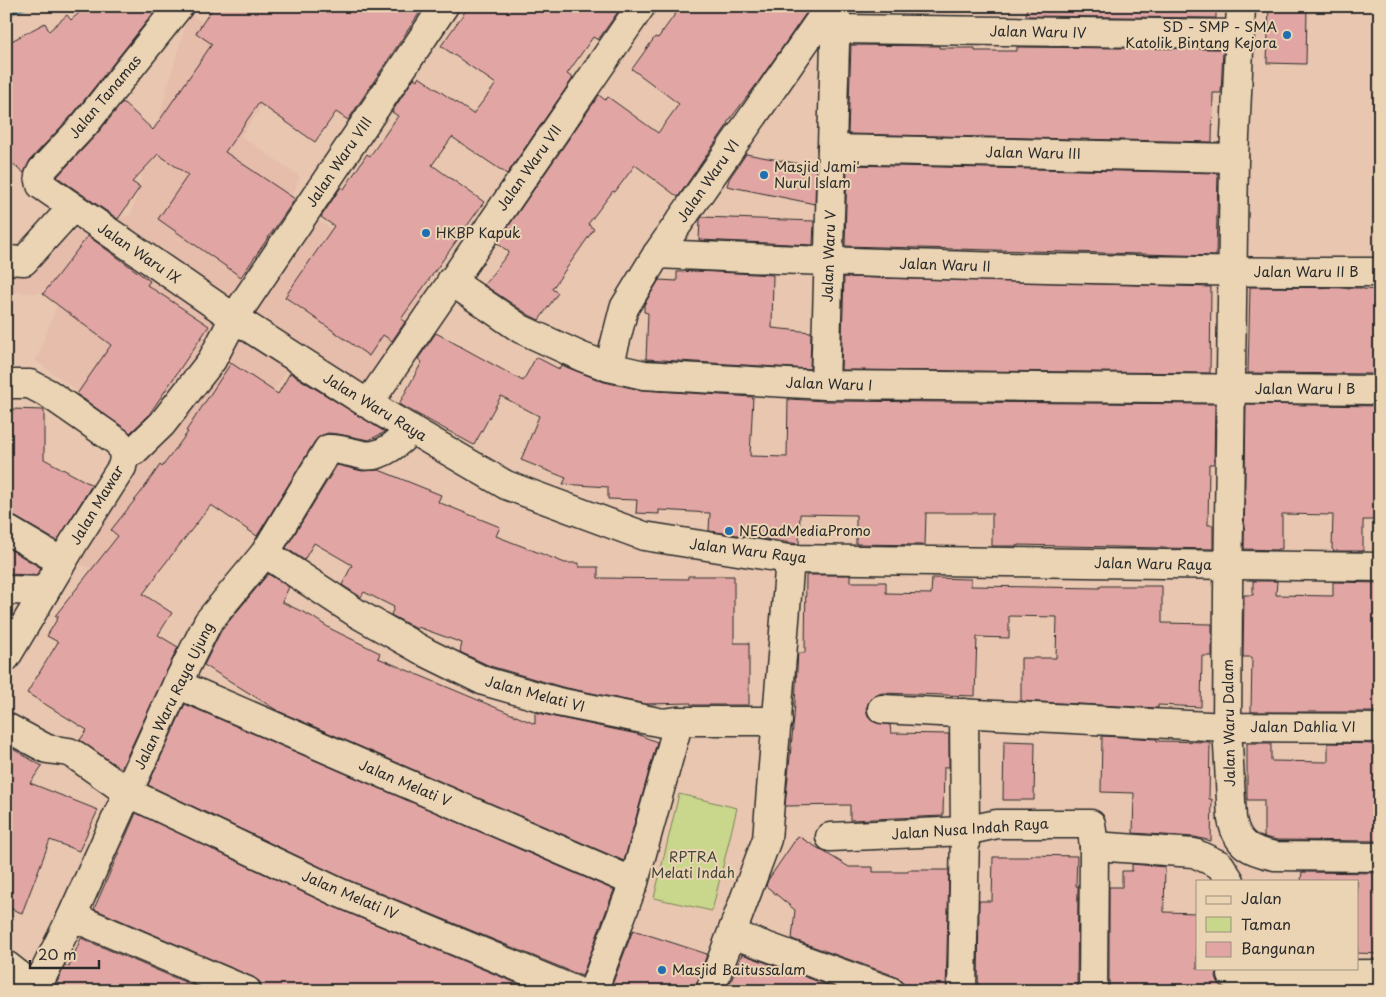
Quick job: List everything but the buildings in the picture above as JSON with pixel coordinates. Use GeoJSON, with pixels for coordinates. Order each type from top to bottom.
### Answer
{"type":"FeatureCollection","features":[{"type":"Feature","properties":{"kind":"street","name":"Jalan Tanamas"},"geometry":{"type":"LineString","coordinates":[[44,188],[39,181],[42,170],[85,124],[179,6]]}},
{"type":"Feature","properties":{"kind":"street","name":"Jalan Waru VIII"},"geometry":{"type":"LineString","coordinates":[[234,318],[444,6]]}},
{"type":"Feature","properties":{"kind":"street","name":"Jalan Waru VII"},"geometry":{"type":"LineString","coordinates":[[368,404],[641,6]]}},
{"type":"Feature","properties":{"kind":"street"},"geometry":{"type":"LineString","coordinates":[[1229,565],[1234,158],[1241,6]]}},
{"type":"Feature","properties":{"kind":"street","name":"Jalan Waru IV"},"geometry":{"type":"LineString","coordinates":[[834,14],[1240,34]]}},
{"type":"Feature","properties":{"kind":"street","name":"Jalan Waru V"},"geometry":{"type":"LineString","coordinates":[[825,385],[834,14]]}},
{"type":"Feature","properties":{"kind":"street","name":"Jalan Waru VI"},"geometry":{"type":"LineString","coordinates":[[609,367],[624,308],[657,254],[834,14]]}},
{"type":"Feature","properties":{"kind":"street","name":"Jalan Waru III"},"geometry":{"type":"LineString","coordinates":[[832,149],[1234,158]]}},
{"type":"Feature","properties":{"kind":"street","name":"Jalan Waru IX"},"geometry":{"type":"LineString","coordinates":[[44,188],[234,318]]}},
{"type":"Feature","properties":{"kind":"street"},"geometry":{"type":"LineString","coordinates":[[6,260],[24,261],[72,208]]}},
{"type":"Feature","properties":{"kind":"street","name":"Jalan Waru II"},"geometry":{"type":"LineString","coordinates":[[657,254],[829,262],[1232,272]]}},
{"type":"Feature","properties":{"kind":"street","name":"Jalan Waru II B"},"geometry":{"type":"LineString","coordinates":[[1232,272],[1380,272]]}},
{"type":"Feature","properties":{"kind":"street","name":"Jalan Waru I"},"geometry":{"type":"LineString","coordinates":[[451,281],[522,329],[582,357],[609,367],[644,375],[825,385],[1231,389]]}},
{"type":"Feature","properties":{"kind":"street","name":"Jalan Waru Raya"},"geometry":{"type":"LineString","coordinates":[[234,318],[368,404],[506,485],[644,536],[789,559],[1380,567]]}},
{"type":"Feature","properties":{"kind":"street","name":"Jalan Mawar"},"geometry":{"type":"LineString","coordinates":[[6,657],[62,562],[122,467],[124,454],[134,451],[162,424],[212,360],[234,318]]}},
{"type":"Feature","properties":{"kind":"street"},"geometry":{"type":"LineString","coordinates":[[6,384],[30,384],[48,394],[118,442],[124,454]]}},
{"type":"Feature","properties":{"kind":"street","name":"Jalan Waru I B"},"geometry":{"type":"LineString","coordinates":[[1231,389],[1380,390]]}},
{"type":"Feature","properties":{"kind":"street","name":"Jalan Waru Raya Ujung"},"geometry":{"type":"LineString","coordinates":[[37,988],[71,918],[177,684],[208,622],[265,553],[328,449],[336,448],[366,456],[384,451],[399,442],[412,429]]}},
{"type":"Feature","properties":{"kind":"street"},"geometry":{"type":"LineString","coordinates":[[6,529],[62,562]]}},
{"type":"Feature","properties":{"kind":"street","name":"Jalan Melati VI"},"geometry":{"type":"LineString","coordinates":[[265,553],[358,614],[427,653],[484,681],[558,702],[663,723],[679,721],[778,722]]}},
{"type":"Feature","properties":{"kind":"street"},"geometry":{"type":"LineString","coordinates":[[710,991],[767,839],[778,722],[789,559]]}},
{"type":"Feature","properties":{"kind":"street","name":"Jalan Waru Dalam"},"geometry":{"type":"LineString","coordinates":[[1229,565],[1227,727],[1234,832],[1240,841],[1249,848],[1260,853],[1275,856],[1380,857]]}},
{"type":"Feature","properties":{"kind":"street"},"geometry":{"type":"LineString","coordinates":[[6,590],[45,591]]}},
{"type":"Feature","properties":{"kind":"street","name":"Jalan Melati V"},"geometry":{"type":"LineString","coordinates":[[177,684],[634,882]]}},
{"type":"Feature","properties":{"kind":"street","name":"Jalan Dahlia VI"},"geometry":{"type":"LineString","coordinates":[[882,709],[1227,727],[1380,728]]}},
{"type":"Feature","properties":{"kind":"street"},"geometry":{"type":"LineString","coordinates":[[962,991],[965,831],[964,713]]}},
{"type":"Feature","properties":{"kind":"street"},"geometry":{"type":"LineString","coordinates":[[593,991],[634,882],[679,721]]}},
{"type":"Feature","properties":{"kind":"street"},"geometry":{"type":"LineString","coordinates":[[6,727],[47,749],[75,754],[127,792]]}},
{"type":"Feature","properties":{"kind":"street","name":"Jalan Melati IV"},"geometry":{"type":"LineString","coordinates":[[127,792],[340,893],[576,991]]}},
{"type":"Feature","properties":{"kind":"street","name":"Jalan Nusa Indah Raya"},"geometry":{"type":"LineString","coordinates":[[830,837],[965,831],[997,824],[1090,824],[1094,846]]}},
{"type":"Feature","properties":{"kind":"street"},"geometry":{"type":"LineString","coordinates":[[1093,991],[1094,846],[1194,853],[1220,866],[1229,880]]}},
{"type":"Feature","properties":{"kind":"street"},"geometry":{"type":"LineString","coordinates":[[71,918],[80,920],[247,991]]}},
{"type":"Feature","properties":{"kind":"street"},"geometry":{"type":"LineString","coordinates":[[732,934],[890,991]]}},
{"type":"Feature","properties":{"kind":"street"},"geometry":{"type":"LineString","coordinates":[[6,965],[37,988]]}},
{"type":"Feature","properties":{"kind":"street"},"geometry":{"type":"LineString","coordinates":[[1232,978],[1380,974]]}},
{"type":"Feature","properties":{"kind":"shaded area"},"geometry":{"type":"Polygon","coordinates":[[[189,13],[282,78],[241,136],[300,177],[289,202],[432,293],[367,392],[303,346],[137,597],[75,560],[143,437],[36,361],[62,293],[6,292],[6,251],[131,215],[189,13]]]}},
{"type":"Feature","properties":{"kind":"green space","name":"RPTRA Melati Indah"},"geometry":{"type":"Polygon","coordinates":[[[679,794],[737,808],[712,911],[654,898],[679,794]]]}},
{"type":"Feature","properties":{"kind":"waterway"},"geometry":{"type":"LineString","coordinates":[[6,14],[24,6]]}},
{"type":"Feature","properties":{"kind":"place","name":"SD - SMP - SMA Katolik Bintang Kejora"},"geometry":{"type":"Point","coordinates":[1287,35]}},
{"type":"Feature","properties":{"kind":"place","name":"Masjid Jami' Nurul Islam"},"geometry":{"type":"Point","coordinates":[764,175]}},
{"type":"Feature","properties":{"kind":"place","name":"HKBP Kapuk"},"geometry":{"type":"Point","coordinates":[426,233]}},
{"type":"Feature","properties":{"kind":"place","name":"NEOadMediaPromo"},"geometry":{"type":"Point","coordinates":[729,531]}},
{"type":"Feature","properties":{"kind":"place","name":"Masjid Baitussalam"},"geometry":{"type":"Point","coordinates":[662,970]}}]}
